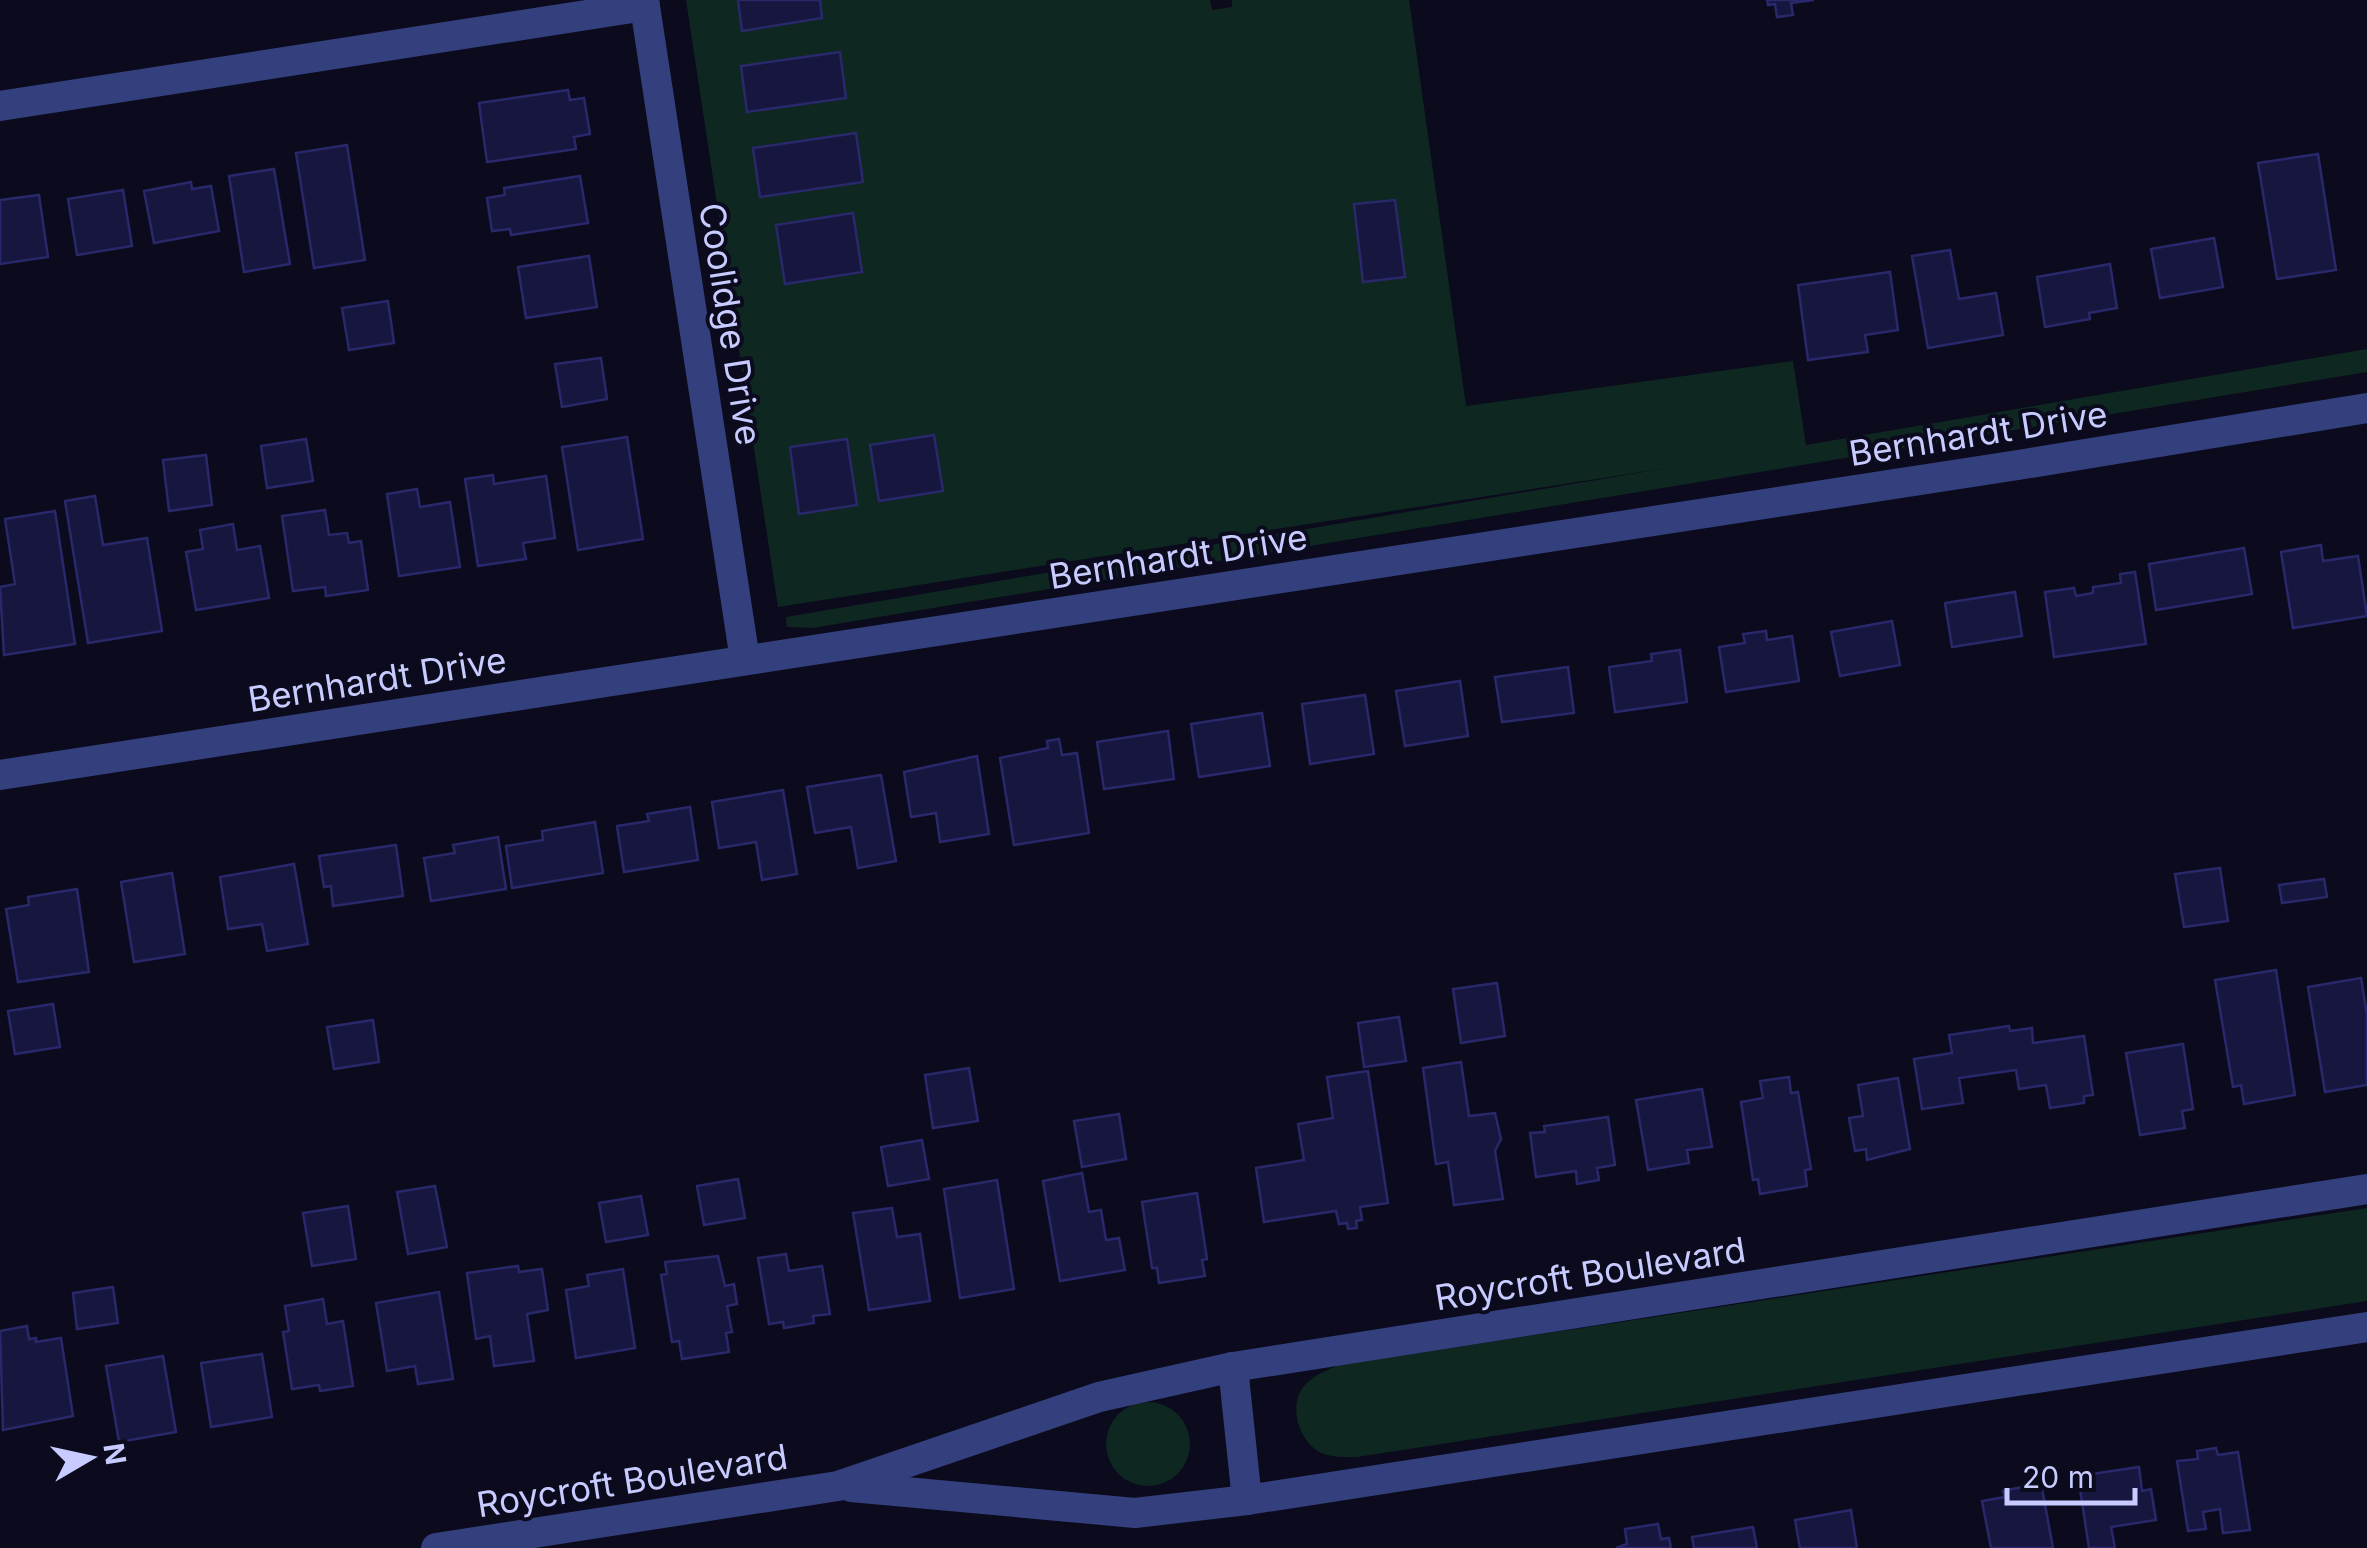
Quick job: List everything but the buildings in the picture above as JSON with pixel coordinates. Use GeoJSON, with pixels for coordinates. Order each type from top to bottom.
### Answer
{"type":"FeatureCollection","features":[{"type":"Feature","properties":{"kind":"street"},"geometry":{"type":"LineString","coordinates":[[0,106],[644,3]]}},
{"type":"Feature","properties":{"kind":"street","name":"Coolidge Drive"},"geometry":{"type":"LineString","coordinates":[[644,3],[745,660]]}},
{"type":"Feature","properties":{"kind":"street","name":"Bernhardt Drive"},"geometry":{"type":"LineString","coordinates":[[0,775],[2018,466],[2367,408]]}},
{"type":"Feature","properties":{"kind":"street","name":"Roycroft Boulevard"},"geometry":{"type":"LineString","coordinates":[[436,1548],[838,1486],[1099,1397],[1233,1367],[2367,1189]]}},
{"type":"Feature","properties":{"kind":"street","name":"Roycroft Boulevard"},"geometry":{"type":"LineString","coordinates":[[838,1486],[1135,1513],[1248,1500],[2367,1327]]}},
{"type":"Feature","properties":{"kind":"street"},"geometry":{"type":"LineString","coordinates":[[1233,1367],[1248,1500]]}},
{"type":"Feature","properties":{"kind":"green space"},"geometry":{"type":"Polygon","coordinates":[[[686,0],[1210,0],[1212,10],[1232,7],[1232,0],[1409,0],[1466,406],[1793,361],[1806,445],[2367,349],[2367,372],[812,628],[787,627],[786,617],[1667,468],[778,607],[686,0]]]}},
{"type":"Feature","properties":{"kind":"green space"},"geometry":{"type":"Polygon","coordinates":[[[2367,1208],[2367,1301],[1357,1457],[1332,1456],[1316,1449],[1303,1434],[1297,1414],[1304,1386],[1339,1365],[2367,1208]]]}},
{"type":"Feature","properties":{"kind":"green space"},"geometry":{"type":"Polygon","coordinates":[[[1140,1402],[1156,1402],[1172,1409],[1183,1420],[1190,1444],[1187,1460],[1178,1474],[1156,1486],[1140,1486],[1124,1479],[1113,1468],[1106,1452],[1106,1436],[1113,1420],[1124,1409],[1140,1402]]]}}]}
